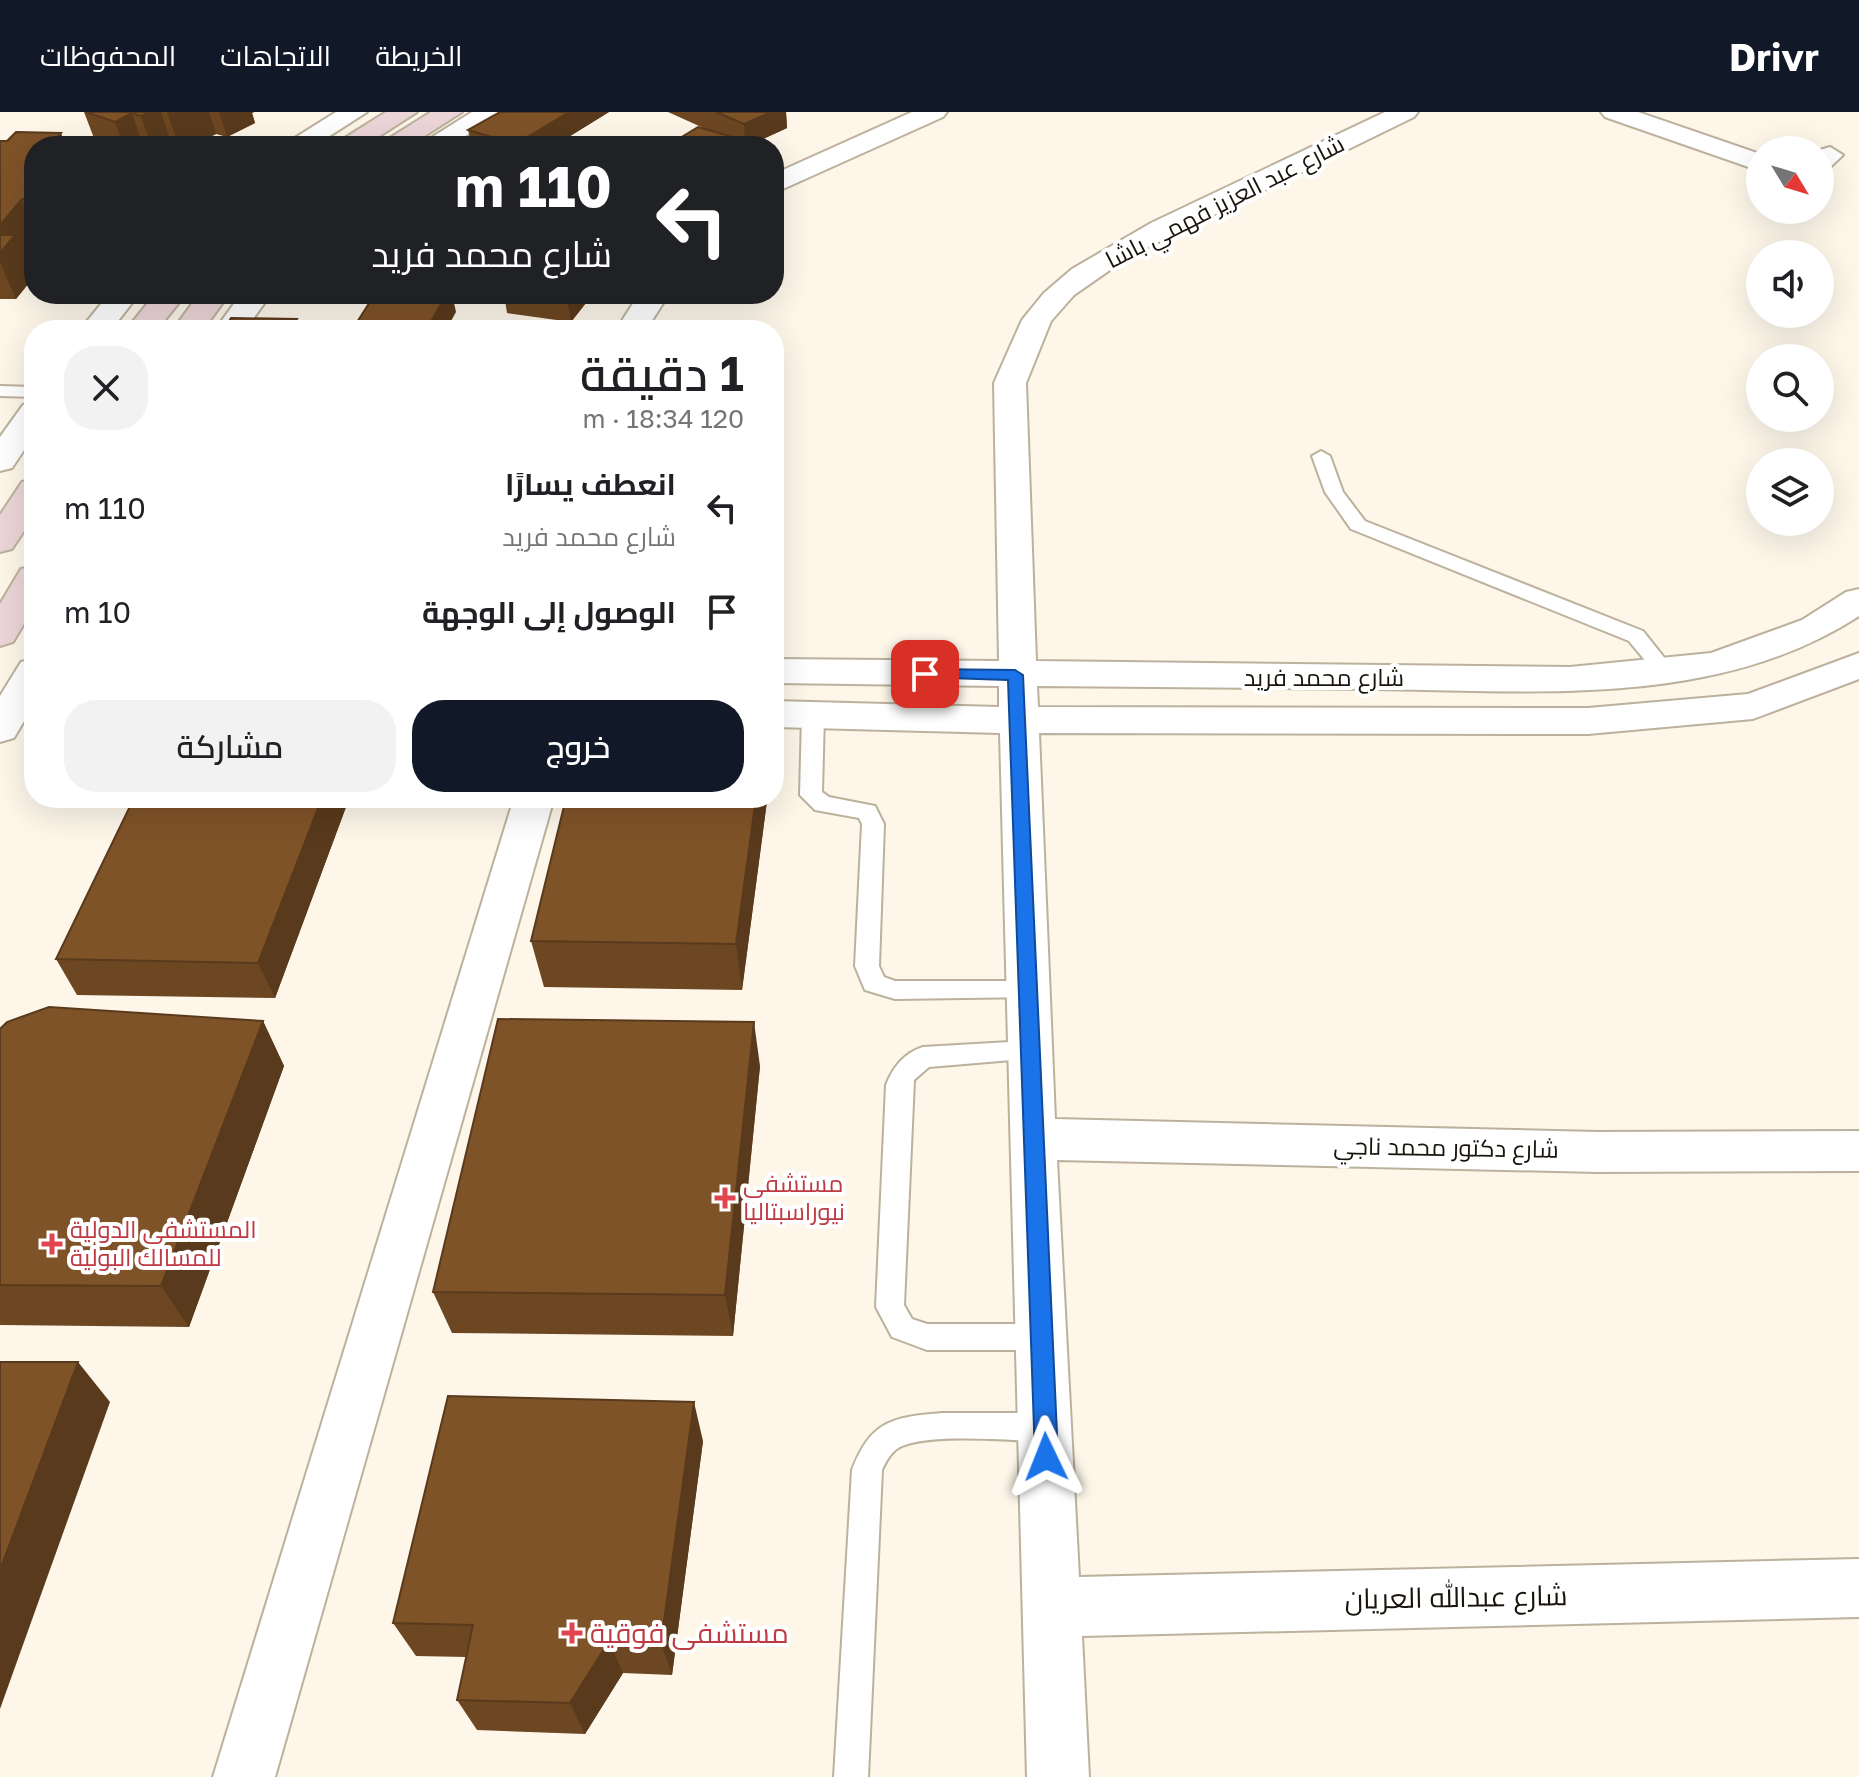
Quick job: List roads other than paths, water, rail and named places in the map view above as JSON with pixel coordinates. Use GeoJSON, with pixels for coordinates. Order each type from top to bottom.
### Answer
{"type":"FeatureCollection","features":[{"type":"Feature","properties":{"kind":"street"},"geometry":{"type":"LineString","coordinates":[[312,136],[354,112]]}},
{"type":"Feature","properties":{"kind":"street"},"geometry":{"type":"LineString","coordinates":[[362,136],[404,112]]}},
{"type":"Feature","properties":{"kind":"street"},"geometry":{"type":"LineString","coordinates":[[407,136],[449,112]]}},
{"type":"Feature","properties":{"kind":"street"},"geometry":{"type":"LineString","coordinates":[[448,136],[490,112]]}},
{"type":"Feature","properties":{"kind":"street"},"geometry":{"type":"LineString","coordinates":[[784,180],[844,150],[934,112]]}},
{"type":"Feature","properties":{"kind":"street","name":"شارع عبد العزيز فهمي باشا"},"geometry":{"type":"LineString","coordinates":[[1058,1777],[1015,675],[1010,383],[1023,341],[1062,291],[1140,239],[1405,112]]}},
{"type":"Feature","properties":{"kind":"street"},"geometry":{"type":"LineString","coordinates":[[1614,112],[1746,158]]}},
{"type":"Feature","properties":{"kind":"street"},"geometry":{"type":"LineString","coordinates":[[103,320],[116,304]]}},
{"type":"Feature","properties":{"kind":"street"},"geometry":{"type":"LineString","coordinates":[[149,320],[163,304]]}},
{"type":"Feature","properties":{"kind":"street"},"geometry":{"type":"LineString","coordinates":[[0,461],[24,426]]}},
{"type":"Feature","properties":{"kind":"street"},"geometry":{"type":"LineString","coordinates":[[0,542],[24,505]]}},
{"type":"Feature","properties":{"kind":"street"},"geometry":{"type":"LineString","coordinates":[[0,634],[24,594]]}},
{"type":"Feature","properties":{"kind":"street","name":"شارع محمد فريد"},"geometry":{"type":"LineString","coordinates":[[784,671],[1570,679],[1716,665],[1815,628],[1859,600]]}},
{"type":"Feature","properties":{"kind":"street"},"geometry":{"type":"LineString","coordinates":[[1815,628],[1859,657]]}},
{"type":"Feature","properties":{"kind":"street"},"geometry":{"type":"LineString","coordinates":[[0,663],[24,663]]}},
{"type":"Feature","properties":{"kind":"street","name":"شارع محمد فريد"},"geometry":{"type":"LineString","coordinates":[[784,714],[1017,720],[1588,721],[1753,706],[1859,665]]}},
{"type":"Feature","properties":{"kind":"street"},"geometry":{"type":"LineString","coordinates":[[12,711],[24,689]]}},
{"type":"Feature","properties":{"kind":"street"},"geometry":{"type":"LineString","coordinates":[[244,1777],[531,808]]}},
{"type":"Feature","properties":{"kind":"street","name":"شارع دكتور محمد ناجي"},"geometry":{"type":"LineString","coordinates":[[1033,1139],[1598,1152],[1859,1151]]}},
{"type":"Feature","properties":{"kind":"street","name":"شارع عبدالله العريان"},"geometry":{"type":"LineString","coordinates":[[1052,1607],[1859,1588]]}},
{"type":"Feature","properties":{"kind":"lane"},"geometry":{"type":"LineString","coordinates":[[0,391],[24,392]]}},
{"type":"Feature","properties":{"kind":"lane"},"geometry":{"type":"LineString","coordinates":[[1321,456],[1334,492],[1358,525],[1636,636],[1664,670]]}},
{"type":"Feature","properties":{"kind":"lane"},"geometry":{"type":"LineString","coordinates":[[813,715],[811,795],[823,804],[860,808],[867,812],[873,824],[867,966],[874,983],[895,990],[1026,990]]}},
{"type":"Feature","properties":{"kind":"lane"},"geometry":{"type":"LineString","coordinates":[[1028,1051],[923,1057],[903,1074],[899,1085],[890,1307],[894,1319],[913,1335],[1041,1337]]}},
{"type":"Feature","properties":{"kind":"lane"},"geometry":{"type":"LineString","coordinates":[[851,1777],[867,1470],[874,1451],[892,1436],[913,1429],[1045,1427]]}},
{"type":"Feature","properties":{"kind":"place","name":"مستشفى نيوراسبتاليا"},"geometry":{"type":"Point","coordinates":[725,1198]}},
{"type":"Feature","properties":{"kind":"place","name":"المستشفى الدولية للمسالك البولية"},"geometry":{"type":"Point","coordinates":[52,1244]}},
{"type":"Feature","properties":{"kind":"place","name":"مستشفى فوقية"},"geometry":{"type":"Point","coordinates":[572,1633]}}]}
